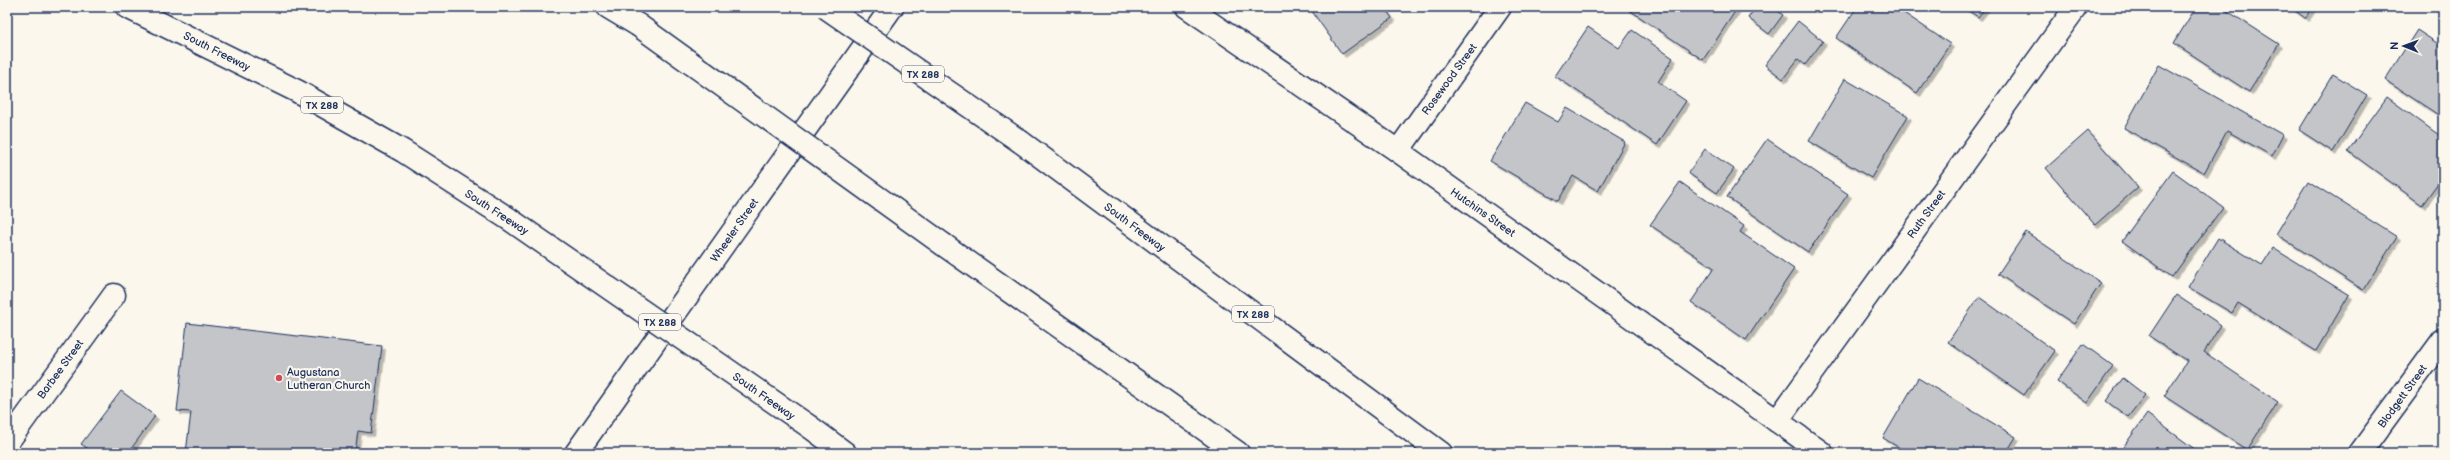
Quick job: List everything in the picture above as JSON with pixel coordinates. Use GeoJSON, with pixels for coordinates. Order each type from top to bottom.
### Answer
{"type":"FeatureCollection","features":[{"type":"Feature","properties":{"kind":"main road","name":"South Freeway"},"geometry":{"type":"LineString","coordinates":[[128,7],[297,91],[403,151],[509,219],[810,427],[845,453]]}},
{"type":"Feature","properties":{"kind":"main road"},"geometry":{"type":"LineString","coordinates":[[608,7],[638,25],[944,245],[1238,453]]}},
{"type":"Feature","properties":{"kind":"main road","name":"South Freeway"},"geometry":{"type":"LineString","coordinates":[[825,7],[1021,142],[1440,453]]}},
{"type":"Feature","properties":{"kind":"main road","name":"Wheeler Street"},"geometry":{"type":"LineString","coordinates":[[576,453],[892,7]]}},
{"type":"Feature","properties":{"kind":"main road","name":"Hutchins Street"},"geometry":{"type":"LineString","coordinates":[[1187,7],[1398,151],[1822,453]]}},
{"type":"Feature","properties":{"kind":"main road","name":"Rosewood Street"},"geometry":{"type":"LineString","coordinates":[[1398,151],[1500,7]]}},
{"type":"Feature","properties":{"kind":"main road","name":"Ruth Street"},"geometry":{"type":"LineString","coordinates":[[1777,421],[2076,7]]}},
{"type":"Feature","properties":{"kind":"main road","name":"Barbee Street"},"geometry":{"type":"LineString","coordinates":[[7,443],[114,295]]}},
{"type":"Feature","properties":{"kind":"main road","name":"Blodgett Street"},"geometry":{"type":"LineString","coordinates":[[2360,453],[2443,340]]}},
{"type":"Feature","properties":{"kind":"building"},"geometry":{"type":"Polygon","coordinates":[[[1309,7],[1384,7],[1392,18],[1342,54],[1309,7]]]}},
{"type":"Feature","properties":{"kind":"building"},"geometry":{"type":"Polygon","coordinates":[[[1625,7],[1738,7],[1703,60],[1625,7]]]}},
{"type":"Feature","properties":{"kind":"building"},"geometry":{"type":"Polygon","coordinates":[[[1756,7],[1773,7],[1783,15],[1769,34],[1748,18],[1756,7]]]}},
{"type":"Feature","properties":{"kind":"building"},"geometry":{"type":"Polygon","coordinates":[[[1857,7],[1895,7],[1950,44],[1917,93],[1836,38],[1857,7]]]}},
{"type":"Feature","properties":{"kind":"building"},"geometry":{"type":"Polygon","coordinates":[[[1963,7],[1986,7],[1978,17],[1963,7]]]}},
{"type":"Feature","properties":{"kind":"building"},"geometry":{"type":"Polygon","coordinates":[[[2196,7],[2221,7],[2279,44],[2249,92],[2174,43],[2196,7]]]}},
{"type":"Feature","properties":{"kind":"building"},"geometry":{"type":"Polygon","coordinates":[[[2290,7],[2313,7],[2305,18],[2290,7]]]}},
{"type":"Feature","properties":{"kind":"building"},"geometry":{"type":"Polygon","coordinates":[[[1798,21],[1823,41],[1805,65],[1798,59],[1783,79],[1765,65],[1798,21]]]}},
{"type":"Feature","properties":{"kind":"building"},"geometry":{"type":"Polygon","coordinates":[[[1588,27],[1619,48],[1632,30],[1673,58],[1658,82],[1686,101],[1657,145],[1555,76],[1588,27]]]}},
{"type":"Feature","properties":{"kind":"building"},"geometry":{"type":"Polygon","coordinates":[[[2417,30],[2443,47],[2443,118],[2385,80],[2417,30]]]}},
{"type":"Feature","properties":{"kind":"building"},"geometry":{"type":"Polygon","coordinates":[[[2159,65],[2283,135],[2272,156],[2227,131],[2204,173],[2124,128],[2159,65]]]}},
{"type":"Feature","properties":{"kind":"building"},"geometry":{"type":"Polygon","coordinates":[[[2333,74],[2367,95],[2333,152],[2299,130],[2333,74]]]}},
{"type":"Feature","properties":{"kind":"building"},"geometry":{"type":"Polygon","coordinates":[[[1845,79],[1908,116],[1871,178],[1809,141],[1845,79]]]}},
{"type":"Feature","properties":{"kind":"building"},"geometry":{"type":"Polygon","coordinates":[[[2387,97],[2443,138],[2443,176],[2422,205],[2348,151],[2387,97]]]}},
{"type":"Feature","properties":{"kind":"building"},"geometry":{"type":"Polygon","coordinates":[[[1525,103],[1558,122],[1567,108],[1625,142],[1598,191],[1573,176],[1558,201],[1490,161],[1525,103]]]}},
{"type":"Feature","properties":{"kind":"building"},"geometry":{"type":"Polygon","coordinates":[[[2088,131],[2138,187],[2095,225],[2046,168],[2088,131]]]}},
{"type":"Feature","properties":{"kind":"building"},"geometry":{"type":"Polygon","coordinates":[[[1767,139],[1848,194],[1808,252],[1727,197],[1767,139]]]}},
{"type":"Feature","properties":{"kind":"building"},"geometry":{"type":"Polygon","coordinates":[[[1705,149],[1734,169],[1717,193],[1688,173],[1705,149]]]}},
{"type":"Feature","properties":{"kind":"building"},"geometry":{"type":"Polygon","coordinates":[[[2173,171],[2223,207],[2172,277],[2122,241],[2173,171]]]}},
{"type":"Feature","properties":{"kind":"building"},"geometry":{"type":"Polygon","coordinates":[[[2308,181],[2397,237],[2363,290],[2276,234],[2308,181]]]}},
{"type":"Feature","properties":{"kind":"building"},"geometry":{"type":"Polygon","coordinates":[[[1680,182],[1744,226],[1740,232],[1794,269],[1746,340],[1691,302],[1714,268],[1650,225],[1680,182]]]}},
{"type":"Feature","properties":{"kind":"building"},"geometry":{"type":"Polygon","coordinates":[[[2026,232],[2101,283],[2074,324],[1998,274],[2026,232]]]}},
{"type":"Feature","properties":{"kind":"building"},"geometry":{"type":"Polygon","coordinates":[[[2218,238],[2262,265],[2273,248],[2349,295],[2316,351],[2238,303],[2232,313],[2188,287],[2218,238]]]}},
{"type":"Feature","properties":{"kind":"building"},"geometry":{"type":"Polygon","coordinates":[[[2176,295],[2221,325],[2204,352],[2278,402],[2247,450],[2164,396],[2187,361],[2149,336],[2176,295]]]}},
{"type":"Feature","properties":{"kind":"building"},"geometry":{"type":"Polygon","coordinates":[[[1979,297],[2055,351],[2024,395],[1948,342],[1979,297]]]}},
{"type":"Feature","properties":{"kind":"building","name":"Augustana Lutheran Church"},"geometry":{"type":"Polygon","coordinates":[[[187,323],[382,346],[371,433],[358,431],[355,453],[186,453],[191,412],[177,411],[187,323]]]}},
{"type":"Feature","properties":{"kind":"building"},"geometry":{"type":"Polygon","coordinates":[[[2083,344],[2113,366],[2087,403],[2057,381],[2083,344]]]}},
{"type":"Feature","properties":{"kind":"building"},"geometry":{"type":"Polygon","coordinates":[[[1918,378],[2016,437],[2006,453],[1908,453],[1883,438],[1918,378]]]}},
{"type":"Feature","properties":{"kind":"building"},"geometry":{"type":"Polygon","coordinates":[[[2123,378],[2145,395],[2128,417],[2106,401],[2123,378]]]}},
{"type":"Feature","properties":{"kind":"building"},"geometry":{"type":"Polygon","coordinates":[[[121,391],[155,416],[128,453],[94,453],[81,444],[121,391]]]}},
{"type":"Feature","properties":{"kind":"building"},"geometry":{"type":"Polygon","coordinates":[[[2147,414],[2200,453],[2119,453],[2147,414]]]}},
{"type":"Feature","properties":{"kind":"place","name":"Augustana Lutheran Church"},"geometry":{"type":"Point","coordinates":[279,378]}}]}
